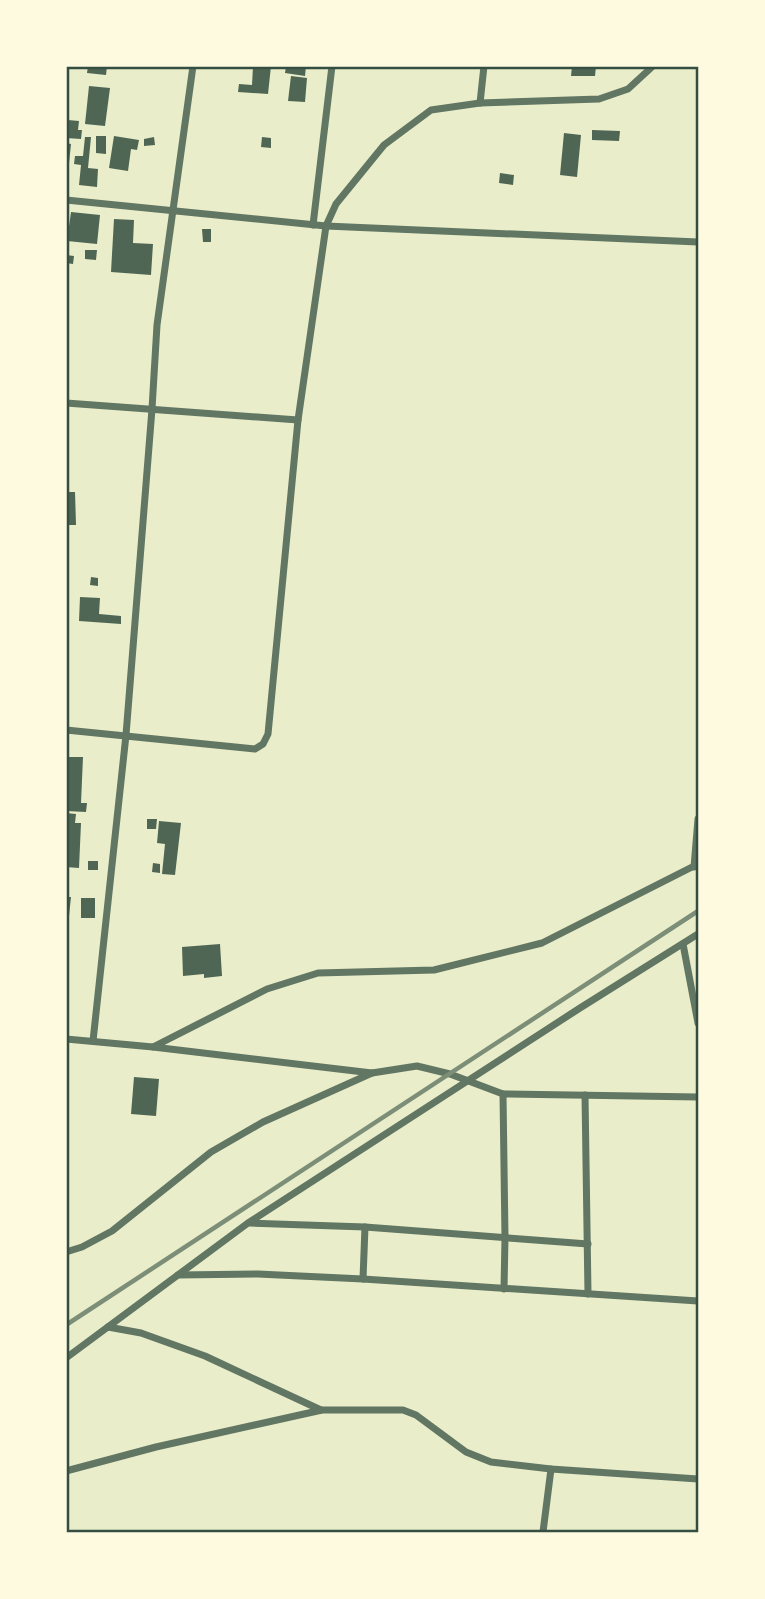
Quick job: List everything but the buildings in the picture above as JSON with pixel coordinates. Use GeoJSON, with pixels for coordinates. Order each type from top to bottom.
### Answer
{"type":"FeatureCollection","features":[{"type":"Feature","properties":{"kind":"street"},"geometry":{"type":"LineString","coordinates":[[93,1041],[126,735],[157,325],[193,66]]}},
{"type":"Feature","properties":{"kind":"street"},"geometry":{"type":"LineString","coordinates":[[313,225],[332,66]]}},
{"type":"Feature","properties":{"kind":"street"},"geometry":{"type":"LineString","coordinates":[[480,103],[484,66]]}},
{"type":"Feature","properties":{"kind":"street"},"geometry":{"type":"LineString","coordinates":[[66,730],[255,749],[264,744],[268,734],[298,420],[326,226],[336,204],[384,145],[431,110],[480,103],[599,99],[628,89],[653,66]]}},
{"type":"Feature","properties":{"kind":"street"},"geometry":{"type":"LineString","coordinates":[[66,200],[326,226],[698,242]]}},
{"type":"Feature","properties":{"kind":"street"},"geometry":{"type":"LineString","coordinates":[[66,403],[298,420]]}},
{"type":"Feature","properties":{"kind":"street"},"geometry":{"type":"LineString","coordinates":[[153,1046],[267,989],[318,973],[434,970],[542,943],[696,866],[698,819]]}},
{"type":"Feature","properties":{"kind":"street"},"geometry":{"type":"LineString","coordinates":[[66,1358],[248,1223],[698,934]]}},
{"type":"Feature","properties":{"kind":"street"},"geometry":{"type":"LineString","coordinates":[[683,944],[698,1023]]}},
{"type":"Feature","properties":{"kind":"street"},"geometry":{"type":"LineString","coordinates":[[66,1039],[153,1046],[372,1073]]}},
{"type":"Feature","properties":{"kind":"street"},"geometry":{"type":"LineString","coordinates":[[66,1252],[112,1231],[211,1152],[263,1122],[372,1073],[417,1066],[450,1074],[503,1094],[698,1097]]}},
{"type":"Feature","properties":{"kind":"street"},"geometry":{"type":"LineString","coordinates":[[503,1094],[504,1289]]}},
{"type":"Feature","properties":{"kind":"street"},"geometry":{"type":"LineString","coordinates":[[586,1095],[588,1294]]}},
{"type":"Feature","properties":{"kind":"street"},"geometry":{"type":"LineString","coordinates":[[248,1223],[365,1227],[588,1244]]}},
{"type":"Feature","properties":{"kind":"street"},"geometry":{"type":"LineString","coordinates":[[363,1279],[365,1227]]}},
{"type":"Feature","properties":{"kind":"street"},"geometry":{"type":"LineString","coordinates":[[178,1275],[258,1274],[363,1279],[698,1301]]}},
{"type":"Feature","properties":{"kind":"street"},"geometry":{"type":"LineString","coordinates":[[107,1327],[141,1333],[205,1356],[322,1410]]}},
{"type":"Feature","properties":{"kind":"street"},"geometry":{"type":"LineString","coordinates":[[66,1471],[156,1447],[322,1410],[403,1410],[416,1415],[466,1452],[491,1462],[698,1479]]}},
{"type":"Feature","properties":{"kind":"street"},"geometry":{"type":"LineString","coordinates":[[543,1532],[551,1469]]}},
{"type":"Feature","properties":{"kind":"railway"},"geometry":{"type":"LineString","coordinates":[[66,1325],[698,911]]}}]}
